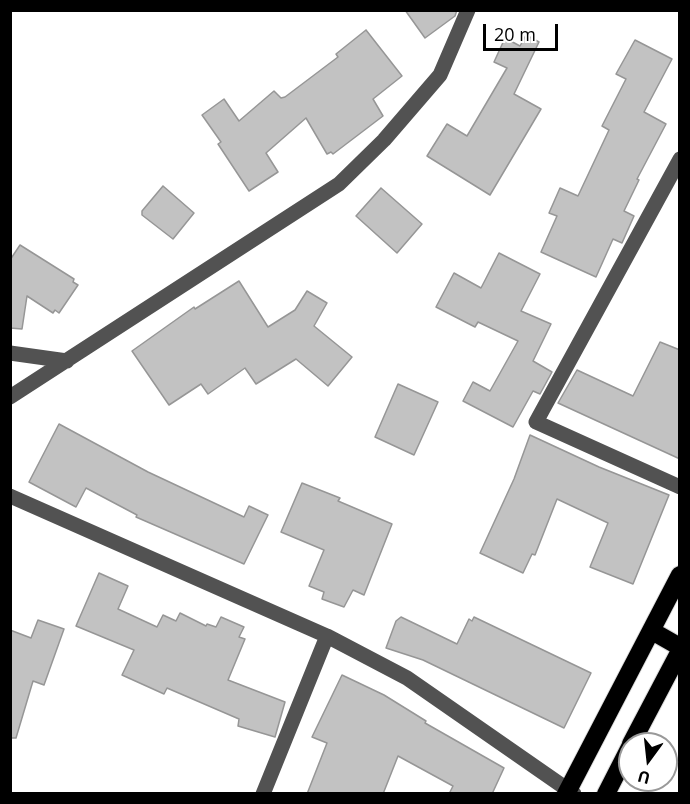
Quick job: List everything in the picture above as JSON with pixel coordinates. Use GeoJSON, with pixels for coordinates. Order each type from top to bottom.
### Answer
{"type":"FeatureCollection","features":[{"type":"Feature","properties":{"kind":"highway"},"geometry":{"type":"LineString","coordinates":[[569,792],[680,575]]}},
{"type":"Feature","properties":{"kind":"highway"},"geometry":{"type":"LineString","coordinates":[[638,732],[680,649],[652,631]]}},
{"type":"Feature","properties":{"kind":"highway"},"geometry":{"type":"LineString","coordinates":[[606,794],[618,770]]}},
{"type":"Feature","properties":{"kind":"street"},"geometry":{"type":"LineString","coordinates":[[10,398],[339,184],[384,140],[440,75],[468,10]]}},
{"type":"Feature","properties":{"kind":"street"},"geometry":{"type":"LineString","coordinates":[[680,159],[536,422],[680,487]]}},
{"type":"Feature","properties":{"kind":"street"},"geometry":{"type":"LineString","coordinates":[[10,353],[67,361]]}},
{"type":"Feature","properties":{"kind":"street"},"geometry":{"type":"LineString","coordinates":[[10,496],[327,636],[407,678],[569,792]]}},
{"type":"Feature","properties":{"kind":"street"},"geometry":{"type":"LineString","coordinates":[[263,794],[327,636]]}},
{"type":"Feature","properties":{"kind":"building"},"geometry":{"type":"Polygon","coordinates":[[[405,10],[457,10],[455,16],[425,38],[405,10]]]}},
{"type":"Feature","properties":{"kind":"building"},"geometry":{"type":"Polygon","coordinates":[[[366,30],[402,76],[373,99],[383,116],[333,154],[331,152],[327,154],[306,118],[266,153],[278,172],[249,191],[218,144],[221,142],[202,115],[224,99],[239,121],[274,91],[281,98],[285,97],[338,57],[336,54],[366,30]]]}},
{"type":"Feature","properties":{"kind":"building"},"geometry":{"type":"Polygon","coordinates":[[[526,35],[539,42],[514,94],[541,109],[490,195],[427,156],[447,124],[467,136],[507,68],[494,62],[505,38],[520,46],[526,35]]]}},
{"type":"Feature","properties":{"kind":"building"},"geometry":{"type":"Polygon","coordinates":[[[635,40],[672,59],[644,112],[666,124],[637,179],[639,180],[624,211],[634,216],[622,243],[613,239],[596,277],[541,252],[557,216],[549,213],[560,188],[578,196],[609,130],[602,126],[626,79],[616,74],[635,40]]]}},
{"type":"Feature","properties":{"kind":"building"},"geometry":{"type":"Polygon","coordinates":[[[163,186],[194,213],[173,239],[142,215],[142,211],[163,186]]]}},
{"type":"Feature","properties":{"kind":"building"},"geometry":{"type":"Polygon","coordinates":[[[381,188],[422,224],[397,253],[356,216],[381,188]]]}},
{"type":"Feature","properties":{"kind":"building"},"geometry":{"type":"Polygon","coordinates":[[[20,245],[74,279],[73,282],[78,285],[59,313],[55,310],[53,313],[27,296],[22,329],[10,328],[10,260],[20,245]]]}},
{"type":"Feature","properties":{"kind":"building"},"geometry":{"type":"Polygon","coordinates":[[[499,253],[540,274],[521,311],[551,324],[533,361],[552,372],[540,394],[533,391],[513,427],[463,401],[473,382],[490,391],[518,341],[478,322],[475,327],[436,307],[454,273],[481,288],[499,253]]]}},
{"type":"Feature","properties":{"kind":"building"},"geometry":{"type":"Polygon","coordinates":[[[239,281],[268,327],[295,310],[307,291],[327,303],[314,326],[352,357],[328,386],[296,359],[256,384],[245,368],[208,394],[201,384],[169,405],[132,351],[194,307],[195,309],[239,281]]]}},
{"type":"Feature","properties":{"kind":"building"},"geometry":{"type":"Polygon","coordinates":[[[660,342],[680,350],[680,459],[558,403],[577,370],[633,396],[660,342]]]}},
{"type":"Feature","properties":{"kind":"building"},"geometry":{"type":"Polygon","coordinates":[[[398,384],[438,402],[414,455],[375,437],[398,384]]]}},
{"type":"Feature","properties":{"kind":"building"},"geometry":{"type":"Polygon","coordinates":[[[59,424],[148,472],[244,517],[249,506],[268,515],[244,564],[136,517],[137,515],[86,488],[76,507],[29,482],[59,424]]]}},
{"type":"Feature","properties":{"kind":"building"},"geometry":{"type":"Polygon","coordinates":[[[530,435],[599,467],[669,495],[633,584],[590,567],[608,523],[557,499],[535,555],[532,554],[523,573],[480,553],[514,479],[530,435]]]}},
{"type":"Feature","properties":{"kind":"building"},"geometry":{"type":"Polygon","coordinates":[[[302,483],[340,498],[338,501],[392,524],[364,595],[353,590],[344,607],[322,599],[324,592],[309,586],[324,550],[281,532],[302,483]]]}},
{"type":"Feature","properties":{"kind":"building"},"geometry":{"type":"Polygon","coordinates":[[[99,573],[128,586],[118,609],[157,627],[163,615],[176,621],[180,613],[206,626],[207,624],[216,627],[221,617],[244,627],[239,637],[245,639],[228,680],[285,702],[275,737],[238,726],[239,719],[167,688],[164,694],[122,675],[134,650],[76,626],[99,573]]]}},
{"type":"Feature","properties":{"kind":"building"},"geometry":{"type":"Polygon","coordinates":[[[401,617],[457,644],[469,619],[472,621],[474,617],[591,673],[564,728],[423,660],[386,648],[396,621],[401,617]]]}},
{"type":"Feature","properties":{"kind":"building"},"geometry":{"type":"Polygon","coordinates":[[[38,620],[64,629],[44,685],[33,681],[16,738],[10,738],[10,630],[31,638],[38,620]]]}},
{"type":"Feature","properties":{"kind":"building"},"geometry":{"type":"Polygon","coordinates":[[[342,675],[384,695],[426,721],[425,723],[504,768],[492,794],[449,794],[453,786],[398,756],[383,794],[307,794],[327,743],[312,737],[342,675]]]}}]}
